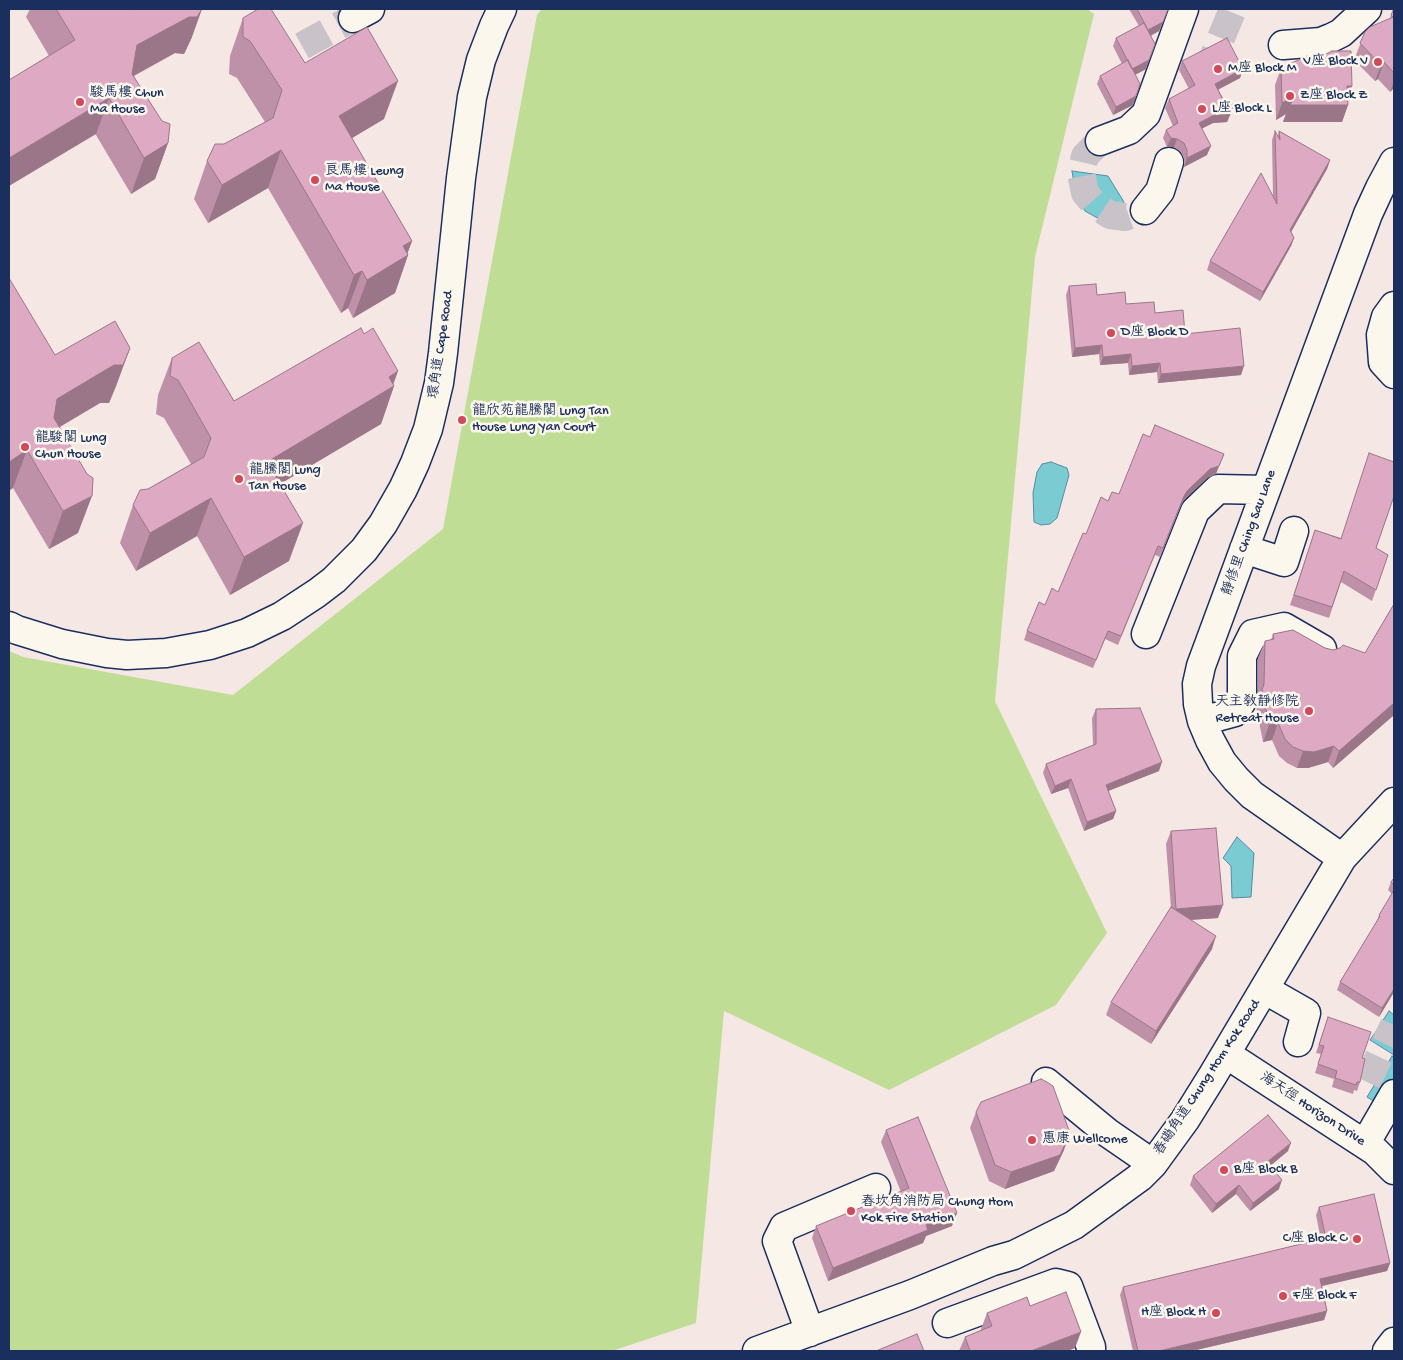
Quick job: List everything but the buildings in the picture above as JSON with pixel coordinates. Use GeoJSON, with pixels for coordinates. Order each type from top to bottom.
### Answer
{"type":"FeatureCollection","features":[{"type":"Feature","properties":{"kind":"street","name":"環角道 Cape Road"},"geometry":{"type":"LineString","coordinates":[[9,626],[62,644],[127,655],[166,653],[210,645],[247,632],[282,616],[334,580],[364,550],[384,524],[393,508],[415,463],[428,429],[439,383],[443,353],[461,178],[472,98],[481,60],[502,9]]}},
{"type":"Feature","properties":{"kind":"street"},"geometry":{"type":"LineString","coordinates":[[1100,141],[1129,130],[1146,114],[1184,9]]}},
{"type":"Feature","properties":{"kind":"street"},"geometry":{"type":"LineString","coordinates":[[1283,45],[1321,42],[1332,38],[1341,33],[1367,9]]}},
{"type":"Feature","properties":{"kind":"street"},"geometry":{"type":"LineString","coordinates":[[1145,210],[1160,191],[1170,162]]}},
{"type":"Feature","properties":{"kind":"street","name":"靜修里 Ching Sau Lane"},"geometry":{"type":"LineString","coordinates":[[1342,858],[1252,795],[1236,779],[1222,762],[1202,721],[1198,704],[1197,684],[1201,666],[1368,214],[1394,162]]}},
{"type":"Feature","properties":{"kind":"street"},"geometry":{"type":"LineString","coordinates":[[1394,306],[1386,317],[1381,335],[1383,362],[1394,374]]}},
{"type":"Feature","properties":{"kind":"street"},"geometry":{"type":"LineString","coordinates":[[1146,634],[1195,511],[1218,489],[1266,490]]}},
{"type":"Feature","properties":{"kind":"street"},"geometry":{"type":"LineString","coordinates":[[1244,549],[1284,562],[1294,531]]}},
{"type":"Feature","properties":{"kind":"street"},"geometry":{"type":"LineString","coordinates":[[1202,721],[1235,712],[1242,701],[1242,656],[1253,634],[1284,627],[1326,651]]}},
{"type":"Feature","properties":{"kind":"street","name":"舂磡角道 Chung Hom Kok Road"},"geometry":{"type":"LineString","coordinates":[[757,1351],[1014,1255],[1074,1225],[1140,1177],[1153,1164],[1184,1120],[1226,1054],[1342,858],[1394,802]]}},
{"type":"Feature","properties":{"kind":"street"},"geometry":{"type":"LineString","coordinates":[[1264,989],[1306,1013],[1298,1042]]}},
{"type":"Feature","properties":{"kind":"street","name":"海天徑 Horizon Drive"},"geometry":{"type":"LineString","coordinates":[[1226,1054],[1365,1144],[1394,1170]]}},
{"type":"Feature","properties":{"kind":"street"},"geometry":{"type":"LineString","coordinates":[[1046,1082],[1108,1133],[1153,1164]]}},
{"type":"Feature","properties":{"kind":"street"},"geometry":{"type":"LineString","coordinates":[[1365,1144],[1394,1094]]}},
{"type":"Feature","properties":{"kind":"street"},"geometry":{"type":"LineString","coordinates":[[810,1332],[777,1241],[784,1227],[876,1188]]}},
{"type":"Feature","properties":{"kind":"street"},"geometry":{"type":"LineString","coordinates":[[947,1323],[1056,1282],[1068,1286],[1091,1346],[1091,1351]]}},
{"type":"Feature","properties":{"kind":"street"},"geometry":{"type":"LineString","coordinates":[[1386,1351],[1394,1342]]}},
{"type":"Feature","properties":{"kind":"green space"},"geometry":{"type":"Polygon","coordinates":[[[542,9],[1087,9],[1094,14],[1035,257],[995,701],[1107,933],[1056,1005],[889,1090],[724,1011],[696,1323],[612,1351],[9,1351],[9,651],[23,657],[233,695],[443,529],[537,15],[542,9]]]}},
{"type":"Feature","properties":{"kind":"water"},"geometry":{"type":"Polygon","coordinates":[[[1072,171],[1108,176],[1124,202],[1116,224],[1101,220],[1085,211],[1076,195],[1072,171]]]}},
{"type":"Feature","properties":{"kind":"water"},"geometry":{"type":"Polygon","coordinates":[[[1051,462],[1067,468],[1069,475],[1057,518],[1050,524],[1041,525],[1034,522],[1033,493],[1037,472],[1042,464],[1051,462]]]}},
{"type":"Feature","properties":{"kind":"water"},"geometry":{"type":"Polygon","coordinates":[[[1237,837],[1254,853],[1251,897],[1232,898],[1231,866],[1223,858],[1237,837]]]}},
{"type":"Feature","properties":{"kind":"water"},"geometry":{"type":"Polygon","coordinates":[[[1389,1011],[1394,1015],[1394,1039],[1390,1037],[1393,1032],[1380,1025],[1389,1011]]]}},
{"type":"Feature","properties":{"kind":"water"},"geometry":{"type":"Polygon","coordinates":[[[1377,1030],[1394,1040],[1394,1055],[1370,1040],[1377,1030]]]}},
{"type":"Feature","properties":{"kind":"water"},"geometry":{"type":"Polygon","coordinates":[[[1392,1056],[1394,1058],[1394,1078],[1378,1104],[1367,1097],[1392,1056]]]}},
{"type":"Feature","properties":{"kind":"tunnel"},"geometry":{"type":"LineString","coordinates":[[1205,77],[1233,9]]}},
{"type":"Feature","properties":{"kind":"tunnel"},"geometry":{"type":"LineString","coordinates":[[302,46],[353,18]]}},
{"type":"Feature","properties":{"kind":"tunnel"},"geometry":{"type":"LineString","coordinates":[[1100,141],[1085,156],[1081,173],[1085,193],[1096,206],[1110,215],[1125,217],[1145,210]]}},
{"type":"Feature","properties":{"kind":"tunnel"},"geometry":{"type":"LineString","coordinates":[[1367,1082],[1394,1025]]}},
{"type":"Feature","properties":{"kind":"place","name":"V座 Block V"},"geometry":{"type":"Point","coordinates":[1378,62]}},
{"type":"Feature","properties":{"kind":"place","name":"M座 Block M"},"geometry":{"type":"Point","coordinates":[1218,69]}},
{"type":"Feature","properties":{"kind":"place","name":"Z座 Block Z"},"geometry":{"type":"Point","coordinates":[1290,96]}},
{"type":"Feature","properties":{"kind":"place","name":"駿馬樓 Chun Ma House"},"geometry":{"type":"Point","coordinates":[80,102]}},
{"type":"Feature","properties":{"kind":"place","name":"L座 Block L"},"geometry":{"type":"Point","coordinates":[1202,109]}},
{"type":"Feature","properties":{"kind":"place","name":"良馬樓 Leung Ma House"},"geometry":{"type":"Point","coordinates":[315,180]}},
{"type":"Feature","properties":{"kind":"place","name":"D座 Block D"},"geometry":{"type":"Point","coordinates":[1111,333]}},
{"type":"Feature","properties":{"kind":"place","name":"龍欣苑龍騰閣 Lung Tan House Lung Yan Court"},"geometry":{"type":"Point","coordinates":[462,420]}},
{"type":"Feature","properties":{"kind":"place","name":"龍駿閣 Lung Chun House"},"geometry":{"type":"Point","coordinates":[25,447]}},
{"type":"Feature","properties":{"kind":"place","name":"龍騰閣 Lung Tan House"},"geometry":{"type":"Point","coordinates":[239,479]}},
{"type":"Feature","properties":{"kind":"place","name":"天主教靜修院 Retreat House"},"geometry":{"type":"Point","coordinates":[1309,711]}},
{"type":"Feature","properties":{"kind":"place","name":"惠康 Wellcome"},"geometry":{"type":"Point","coordinates":[1032,1140]}},
{"type":"Feature","properties":{"kind":"place","name":"B座 Block B"},"geometry":{"type":"Point","coordinates":[1224,1170]}},
{"type":"Feature","properties":{"kind":"place","name":"舂坎角消防局 Chung Hom Kok Fire Station"},"geometry":{"type":"Point","coordinates":[851,1211]}},
{"type":"Feature","properties":{"kind":"place","name":"C座 Block C"},"geometry":{"type":"Point","coordinates":[1357,1239]}},
{"type":"Feature","properties":{"kind":"place","name":"F座 Block F"},"geometry":{"type":"Point","coordinates":[1283,1296]}},
{"type":"Feature","properties":{"kind":"place","name":"H座 Block H"},"geometry":{"type":"Point","coordinates":[1216,1313]}}]}
